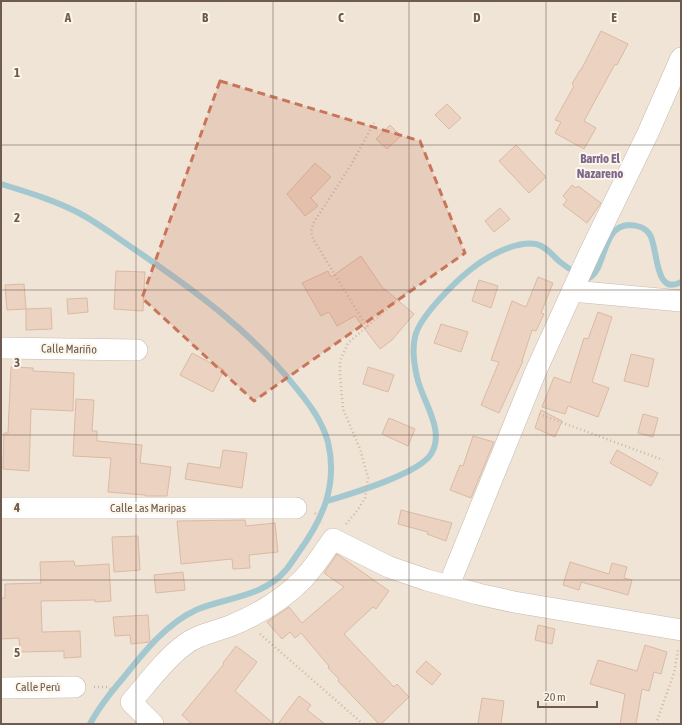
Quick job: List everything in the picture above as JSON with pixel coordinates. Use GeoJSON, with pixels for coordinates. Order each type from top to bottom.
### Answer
{"type":"FeatureCollection","features":[{"type":"Feature","properties":{"kind":"street"},"geometry":{"type":"LineString","coordinates":[[449,585],[535,373],[591,250],[648,133],[681,58]]}},
{"type":"Feature","properties":{"kind":"street"},"geometry":{"type":"LineString","coordinates":[[572,291],[681,301]]}},
{"type":"Feature","properties":{"kind":"street","name":"Calle Mariño"},"geometry":{"type":"LineString","coordinates":[[1,348],[137,350]]}},
{"type":"Feature","properties":{"kind":"street","name":"Calle Las Maripas"},"geometry":{"type":"LineString","coordinates":[[1,508],[296,508]]}},
{"type":"Feature","properties":{"kind":"street"},"geometry":{"type":"LineString","coordinates":[[153,724],[131,702],[183,645],[196,638],[230,626],[273,603],[290,591],[304,578],[333,539],[389,567],[427,580],[478,594],[514,602],[680,630]]}},
{"type":"Feature","properties":{"kind":"street","name":"Calle Perú"},"geometry":{"type":"LineString","coordinates":[[1,688],[75,687]]}},
{"type":"Feature","properties":{"kind":"path"},"geometry":{"type":"LineString","coordinates":[[367,327],[313,239],[311,232],[314,222],[351,165],[374,123]]}},
{"type":"Feature","properties":{"kind":"path"},"geometry":{"type":"LineString","coordinates":[[296,508],[314,511],[333,539],[357,511],[365,498],[368,478],[364,461],[345,415],[341,395],[340,361],[348,344],[416,285]]}},
{"type":"Feature","properties":{"kind":"path"},"geometry":{"type":"LineString","coordinates":[[522,407],[663,460]]}},
{"type":"Feature","properties":{"kind":"path"},"geometry":{"type":"LineString","coordinates":[[243,619],[363,724]]}},
{"type":"Feature","properties":{"kind":"path"},"geometry":{"type":"LineString","coordinates":[[656,724],[674,672],[678,653],[680,630]]}},
{"type":"Feature","properties":{"kind":"path"},"geometry":{"type":"LineString","coordinates":[[75,687],[107,687],[131,702]]}},
{"type":"Feature","properties":{"kind":"highlighted area"},"geometry":{"type":"Polygon","coordinates":[[[220,81],[420,141],[465,253],[254,401],[142,298],[220,81]]]}},
{"type":"Feature","properties":{"kind":"shaded area"},"geometry":{"type":"Polygon","coordinates":[[[1,1],[681,1],[681,724],[1,724],[1,1]]]}},
{"type":"Feature","properties":{"kind":"building"},"geometry":{"type":"Polygon","coordinates":[[[601,31],[628,44],[617,65],[615,64],[584,121],[596,128],[584,149],[555,133],[561,122],[555,120],[574,86],[572,84],[601,31]]]}},
{"type":"Feature","properties":{"kind":"building"},"geometry":{"type":"Polygon","coordinates":[[[447,104],[461,118],[449,129],[435,115],[447,104]]]}},
{"type":"Feature","properties":{"kind":"building"},"geometry":{"type":"Polygon","coordinates":[[[390,125],[401,136],[387,149],[376,139],[390,125]]]}},
{"type":"Feature","properties":{"kind":"building"},"geometry":{"type":"Polygon","coordinates":[[[516,145],[546,177],[529,193],[499,161],[516,145]]]}},
{"type":"Feature","properties":{"kind":"building"},"geometry":{"type":"Polygon","coordinates":[[[315,163],[331,177],[311,198],[318,206],[305,216],[287,194],[315,163]]]}},
{"type":"Feature","properties":{"kind":"building"},"geometry":{"type":"Polygon","coordinates":[[[572,185],[576,188],[578,186],[601,203],[587,223],[563,205],[567,200],[563,196],[572,185]]]}},
{"type":"Feature","properties":{"kind":"building"},"geometry":{"type":"Polygon","coordinates":[[[500,208],[510,219],[494,232],[485,221],[500,208]]]}},
{"type":"Feature","properties":{"kind":"building"},"geometry":{"type":"Polygon","coordinates":[[[361,256],[382,287],[414,314],[392,340],[380,349],[355,316],[337,326],[329,312],[321,316],[302,283],[328,271],[331,277],[361,256]]]}},
{"type":"Feature","properties":{"kind":"building"},"geometry":{"type":"Polygon","coordinates":[[[116,271],[145,272],[143,311],[114,309],[116,271]]]}},
{"type":"Feature","properties":{"kind":"building"},"geometry":{"type":"Polygon","coordinates":[[[538,277],[553,283],[541,313],[544,314],[536,331],[532,330],[523,361],[499,413],[481,405],[499,362],[491,360],[512,301],[526,307],[538,277]]]}},
{"type":"Feature","properties":{"kind":"building"},"geometry":{"type":"Polygon","coordinates":[[[479,280],[498,286],[491,308],[472,301],[479,280]]]}},
{"type":"Feature","properties":{"kind":"building"},"geometry":{"type":"Polygon","coordinates":[[[24,284],[26,309],[7,310],[5,285],[24,284]]]}},
{"type":"Feature","properties":{"kind":"building"},"geometry":{"type":"Polygon","coordinates":[[[87,298],[88,312],[68,314],[67,299],[87,298]]]}},
{"type":"Feature","properties":{"kind":"building"},"geometry":{"type":"Polygon","coordinates":[[[51,308],[52,329],[26,330],[26,309],[51,308]]]}},
{"type":"Feature","properties":{"kind":"building"},"geometry":{"type":"Polygon","coordinates":[[[598,312],[612,317],[592,382],[609,388],[598,417],[568,406],[565,414],[542,407],[554,377],[570,383],[584,338],[588,339],[598,312]]]}},
{"type":"Feature","properties":{"kind":"building"},"geometry":{"type":"Polygon","coordinates":[[[441,324],[468,332],[461,352],[434,343],[441,324]]]}},
{"type":"Feature","properties":{"kind":"building"},"geometry":{"type":"Polygon","coordinates":[[[192,353],[224,370],[213,392],[180,375],[192,353]]]}},
{"type":"Feature","properties":{"kind":"building"},"geometry":{"type":"Polygon","coordinates":[[[631,354],[654,359],[648,387],[624,381],[631,354]]]}},
{"type":"Feature","properties":{"kind":"building"},"geometry":{"type":"Polygon","coordinates":[[[11,367],[33,368],[33,371],[74,373],[73,411],[31,409],[29,471],[3,469],[4,433],[8,433],[11,367]]]}},
{"type":"Feature","properties":{"kind":"building"},"geometry":{"type":"Polygon","coordinates":[[[368,367],[394,375],[388,392],[363,384],[368,367]]]}},
{"type":"Feature","properties":{"kind":"building"},"geometry":{"type":"Polygon","coordinates":[[[76,399],[94,400],[92,431],[97,431],[97,441],[142,445],[140,463],[171,467],[167,496],[145,496],[108,492],[111,458],[73,456],[76,399]]]}},
{"type":"Feature","properties":{"kind":"building"},"geometry":{"type":"Polygon","coordinates":[[[541,410],[562,421],[555,437],[535,428],[541,410]]]}},
{"type":"Feature","properties":{"kind":"building"},"geometry":{"type":"Polygon","coordinates":[[[643,414],[658,418],[653,437],[638,433],[643,414]]]}},
{"type":"Feature","properties":{"kind":"building"},"geometry":{"type":"Polygon","coordinates":[[[389,418],[415,429],[408,446],[382,434],[389,418]]]}},
{"type":"Feature","properties":{"kind":"building"},"geometry":{"type":"Polygon","coordinates":[[[473,436],[494,442],[471,498],[450,490],[460,465],[463,466],[473,436]]]}},
{"type":"Feature","properties":{"kind":"building"},"geometry":{"type":"Polygon","coordinates":[[[223,450],[247,453],[242,488],[185,479],[188,463],[220,468],[223,450]]]}},
{"type":"Feature","properties":{"kind":"building"},"geometry":{"type":"Polygon","coordinates":[[[617,450],[658,473],[651,486],[610,463],[617,450]]]}},
{"type":"Feature","properties":{"kind":"building"},"geometry":{"type":"Polygon","coordinates":[[[401,510],[452,523],[446,541],[427,534],[428,532],[398,524],[401,510]]]}},
{"type":"Feature","properties":{"kind":"building"},"geometry":{"type":"Polygon","coordinates":[[[245,520],[246,526],[275,523],[278,552],[249,555],[250,568],[233,569],[232,559],[181,564],[177,521],[245,520]]]}},
{"type":"Feature","properties":{"kind":"building"},"geometry":{"type":"Polygon","coordinates":[[[138,536],[140,570],[114,572],[112,537],[138,536]]]}},
{"type":"Feature","properties":{"kind":"building"},"geometry":{"type":"Polygon","coordinates":[[[337,554],[389,591],[376,609],[373,607],[344,634],[394,687],[397,684],[409,697],[381,724],[379,724],[338,681],[339,679],[328,668],[329,666],[301,633],[295,638],[290,632],[282,639],[267,622],[289,607],[302,623],[344,587],[324,573],[337,554]]]}},
{"type":"Feature","properties":{"kind":"building"},"geometry":{"type":"Polygon","coordinates":[[[74,561],[75,566],[109,564],[111,601],[41,601],[42,632],[80,631],[81,657],[64,658],[64,651],[20,652],[19,638],[1,639],[1,598],[5,598],[5,584],[41,583],[40,562],[74,561]]]}},
{"type":"Feature","properties":{"kind":"building"},"geometry":{"type":"Polygon","coordinates":[[[570,562],[609,574],[612,563],[627,567],[624,578],[632,580],[628,595],[581,582],[579,590],[563,585],[570,562]]]}},
{"type":"Feature","properties":{"kind":"building"},"geometry":{"type":"Polygon","coordinates":[[[183,572],[185,590],[156,593],[154,575],[183,572]]]}},
{"type":"Feature","properties":{"kind":"building"},"geometry":{"type":"Polygon","coordinates":[[[148,615],[150,642],[131,644],[130,635],[115,636],[113,617],[148,615]]]}},
{"type":"Feature","properties":{"kind":"building"},"geometry":{"type":"Polygon","coordinates":[[[538,625],[555,629],[552,644],[535,640],[538,625]]]}},
{"type":"Feature","properties":{"kind":"building"},"geometry":{"type":"Polygon","coordinates":[[[645,645],[667,652],[661,674],[654,672],[649,691],[642,689],[636,724],[620,724],[625,694],[590,684],[598,660],[637,671],[645,645]]]}},
{"type":"Feature","properties":{"kind":"building"},"geometry":{"type":"Polygon","coordinates":[[[236,646],[257,662],[235,691],[274,724],[192,724],[182,715],[224,664],[223,663],[236,646]]]}},
{"type":"Feature","properties":{"kind":"building"},"geometry":{"type":"Polygon","coordinates":[[[426,661],[441,674],[432,685],[416,672],[426,661]]]}},
{"type":"Feature","properties":{"kind":"building"},"geometry":{"type":"Polygon","coordinates":[[[299,696],[311,705],[307,710],[325,724],[278,724],[299,696]]]}},
{"type":"Feature","properties":{"kind":"building"},"geometry":{"type":"Polygon","coordinates":[[[482,698],[504,701],[501,724],[478,724],[482,698]]]}},
{"type":"Feature","properties":{"kind":"waterway"},"geometry":{"type":"LineString","coordinates":[[1,184],[50,200],[70,208],[86,217],[178,280],[221,313],[261,348],[297,389],[315,414],[322,427],[328,442],[331,458],[329,487],[321,514],[307,540],[286,570],[276,579],[255,592],[196,610],[175,623],[156,639],[139,658],[97,712],[90,724]]}},
{"type":"Feature","properties":{"kind":"waterway"},"geometry":{"type":"LineString","coordinates":[[327,501],[399,476],[413,469],[431,454],[435,445],[436,435],[432,416],[416,372],[414,362],[415,337],[423,320],[438,301],[463,276],[492,255],[510,247],[536,244],[546,249],[570,269],[589,278],[595,273],[599,266],[613,232],[620,227],[632,225],[644,229],[650,235],[653,241],[658,269],[661,277],[666,283],[672,285],[681,282]]}},
{"type":"Feature","properties":{"kind":"district","name":"Barrio El Nazareno"},"geometry":{"type":"Point","coordinates":[600,166]}}]}
